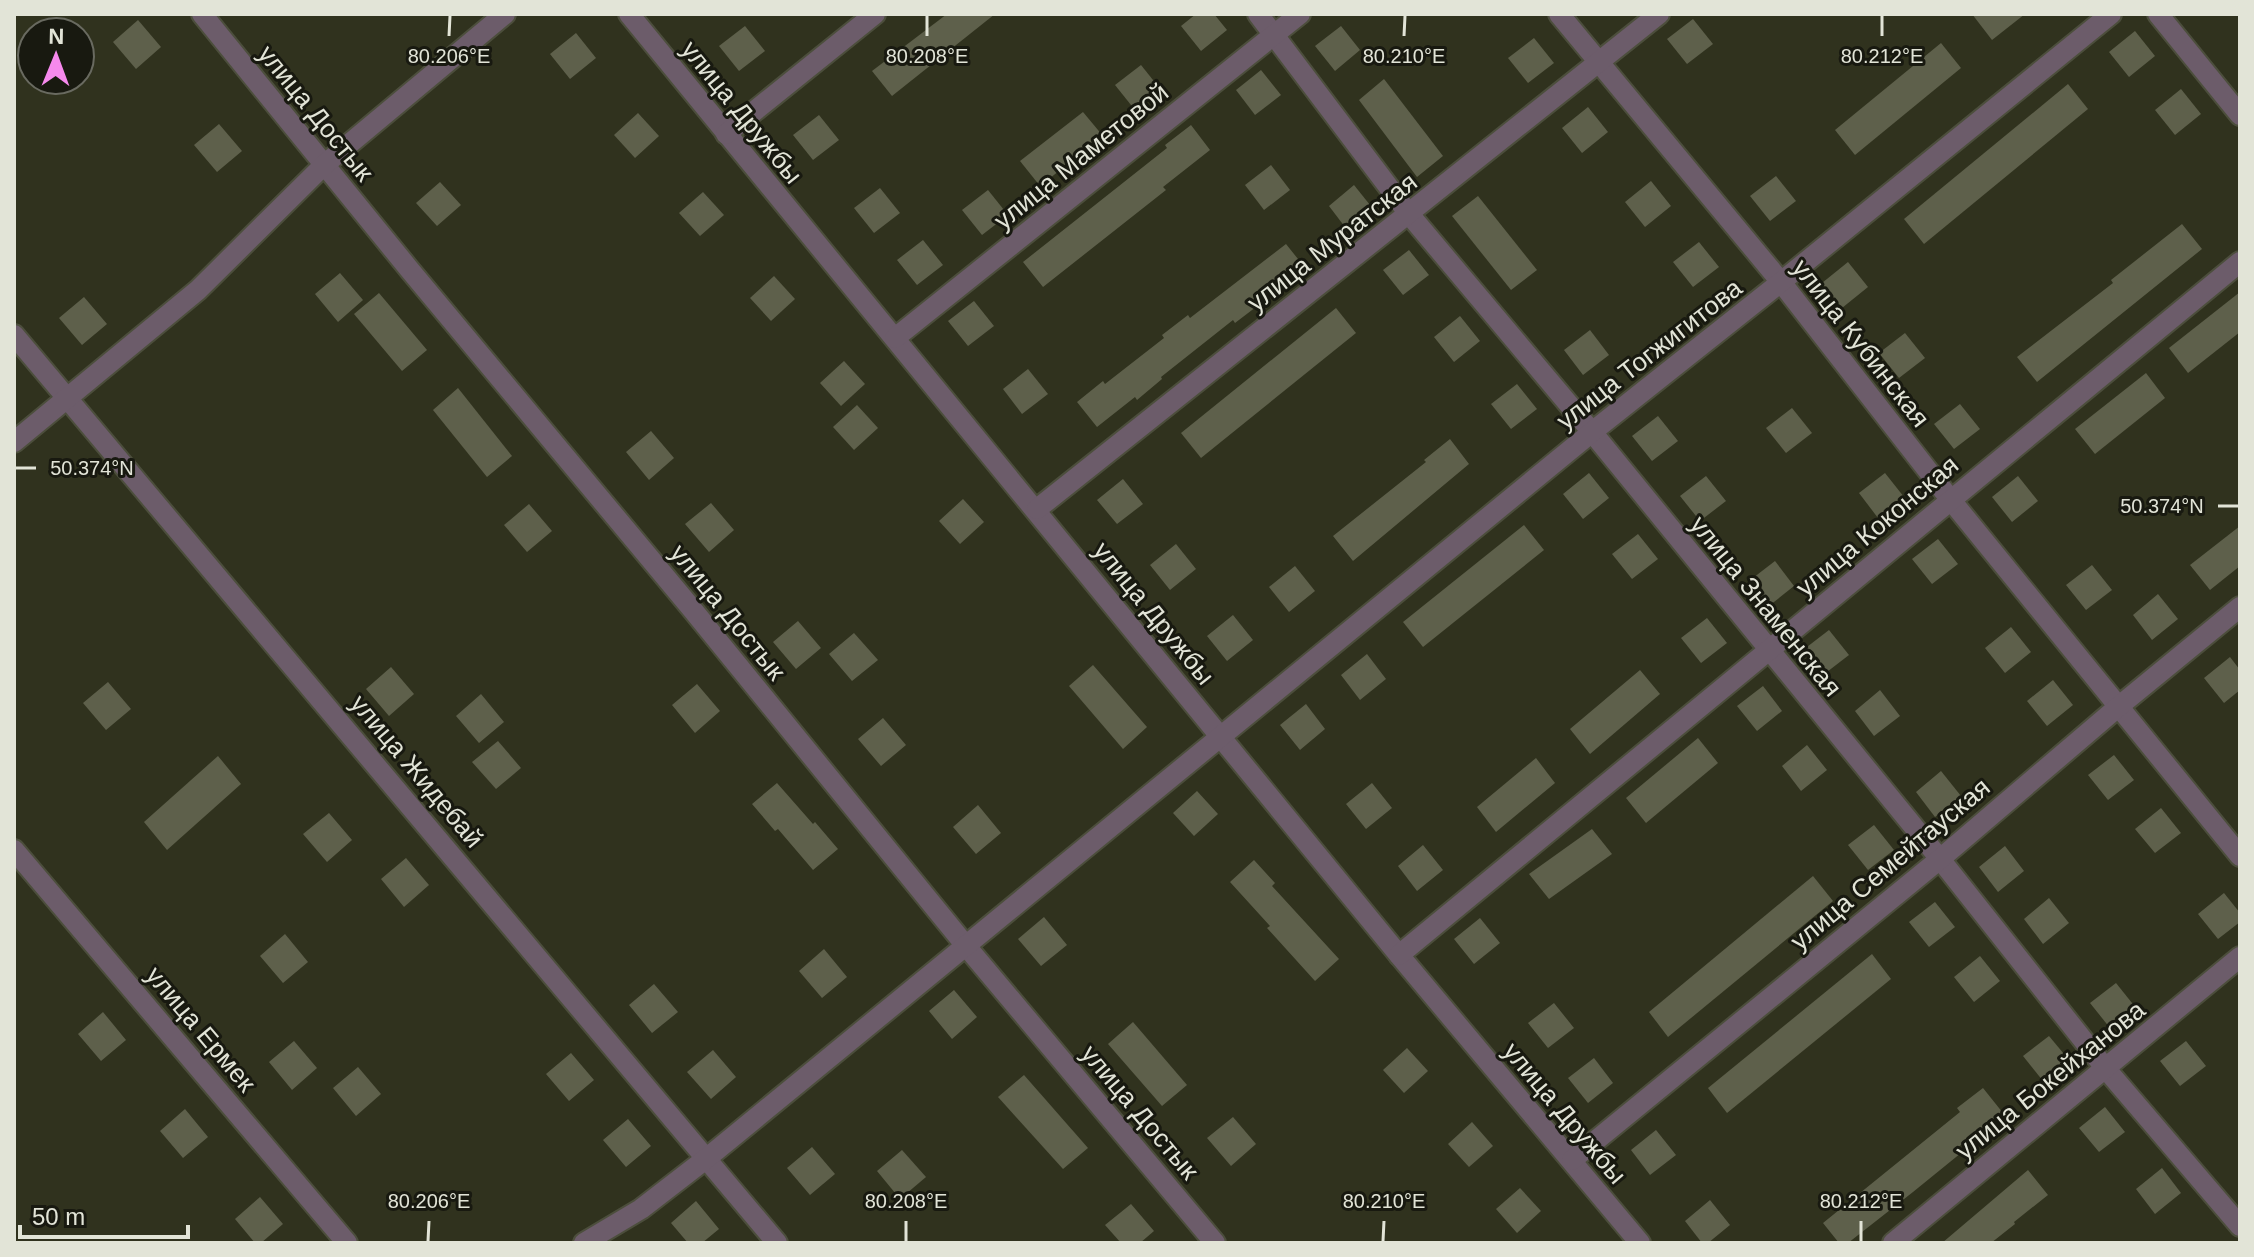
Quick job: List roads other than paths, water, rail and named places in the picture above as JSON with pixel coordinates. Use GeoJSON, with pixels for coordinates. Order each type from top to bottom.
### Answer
{"type":"FeatureCollection","features":[{"type":"Feature","properties":{"kind":"street","name":"улица Достык"},"geometry":{"type":"LineString","coordinates":[[202,14],[966,946],[1215,1243]]}},
{"type":"Feature","properties":{"kind":"street"},"geometry":{"type":"LineString","coordinates":[[14,442],[198,290],[324,165],[505,14]]}},
{"type":"Feature","properties":{"kind":"street","name":"улица Дружбы"},"geometry":{"type":"LineString","coordinates":[[629,14],[1399,955],[1640,1243]]}},
{"type":"Feature","properties":{"kind":"street"},"geometry":{"type":"LineString","coordinates":[[726,134],[875,14]]}},
{"type":"Feature","properties":{"kind":"street","name":"улица Знаменская"},"geometry":{"type":"LineString","coordinates":[[1258,14],[1409,214],[1592,432],[1940,859],[2106,1069],[2240,1226]]}},
{"type":"Feature","properties":{"kind":"street","name":"улица Маметовой"},"geometry":{"type":"LineString","coordinates":[[895,338],[1300,14]]}},
{"type":"Feature","properties":{"kind":"street","name":"улица Кубинская"},"geometry":{"type":"LineString","coordinates":[[1559,14],[1781,282],[1950,499],[2240,856]]}},
{"type":"Feature","properties":{"kind":"street","name":"улица Муратская"},"geometry":{"type":"LineString","coordinates":[[1037,509],[1659,14]]}},
{"type":"Feature","properties":{"kind":"street","name":"улица Тогжигитова"},"geometry":{"type":"LineString","coordinates":[[584,1243],[641,1209],[707,1158],[1592,432],[2111,14]]}},
{"type":"Feature","properties":{"kind":"street"},"geometry":{"type":"LineString","coordinates":[[2158,14],[2240,115]]}},
{"type":"Feature","properties":{"kind":"street","name":"улица Коконская"},"geometry":{"type":"LineString","coordinates":[[1399,955],[2240,262]]}},
{"type":"Feature","properties":{"kind":"street","name":"улица Жидебай"},"geometry":{"type":"LineString","coordinates":[[14,335],[777,1243]]}},
{"type":"Feature","properties":{"kind":"street","name":"улица Семейтауская"},"geometry":{"type":"LineString","coordinates":[[1572,1160],[1940,859],[2240,607]]}},
{"type":"Feature","properties":{"kind":"street","name":"улица Ермек"},"geometry":{"type":"LineString","coordinates":[[14,850],[347,1243]]}},
{"type":"Feature","properties":{"kind":"street","name":"улица Бокейханова"},"geometry":{"type":"LineString","coordinates":[[1893,1243],[2240,957]]}}]}
